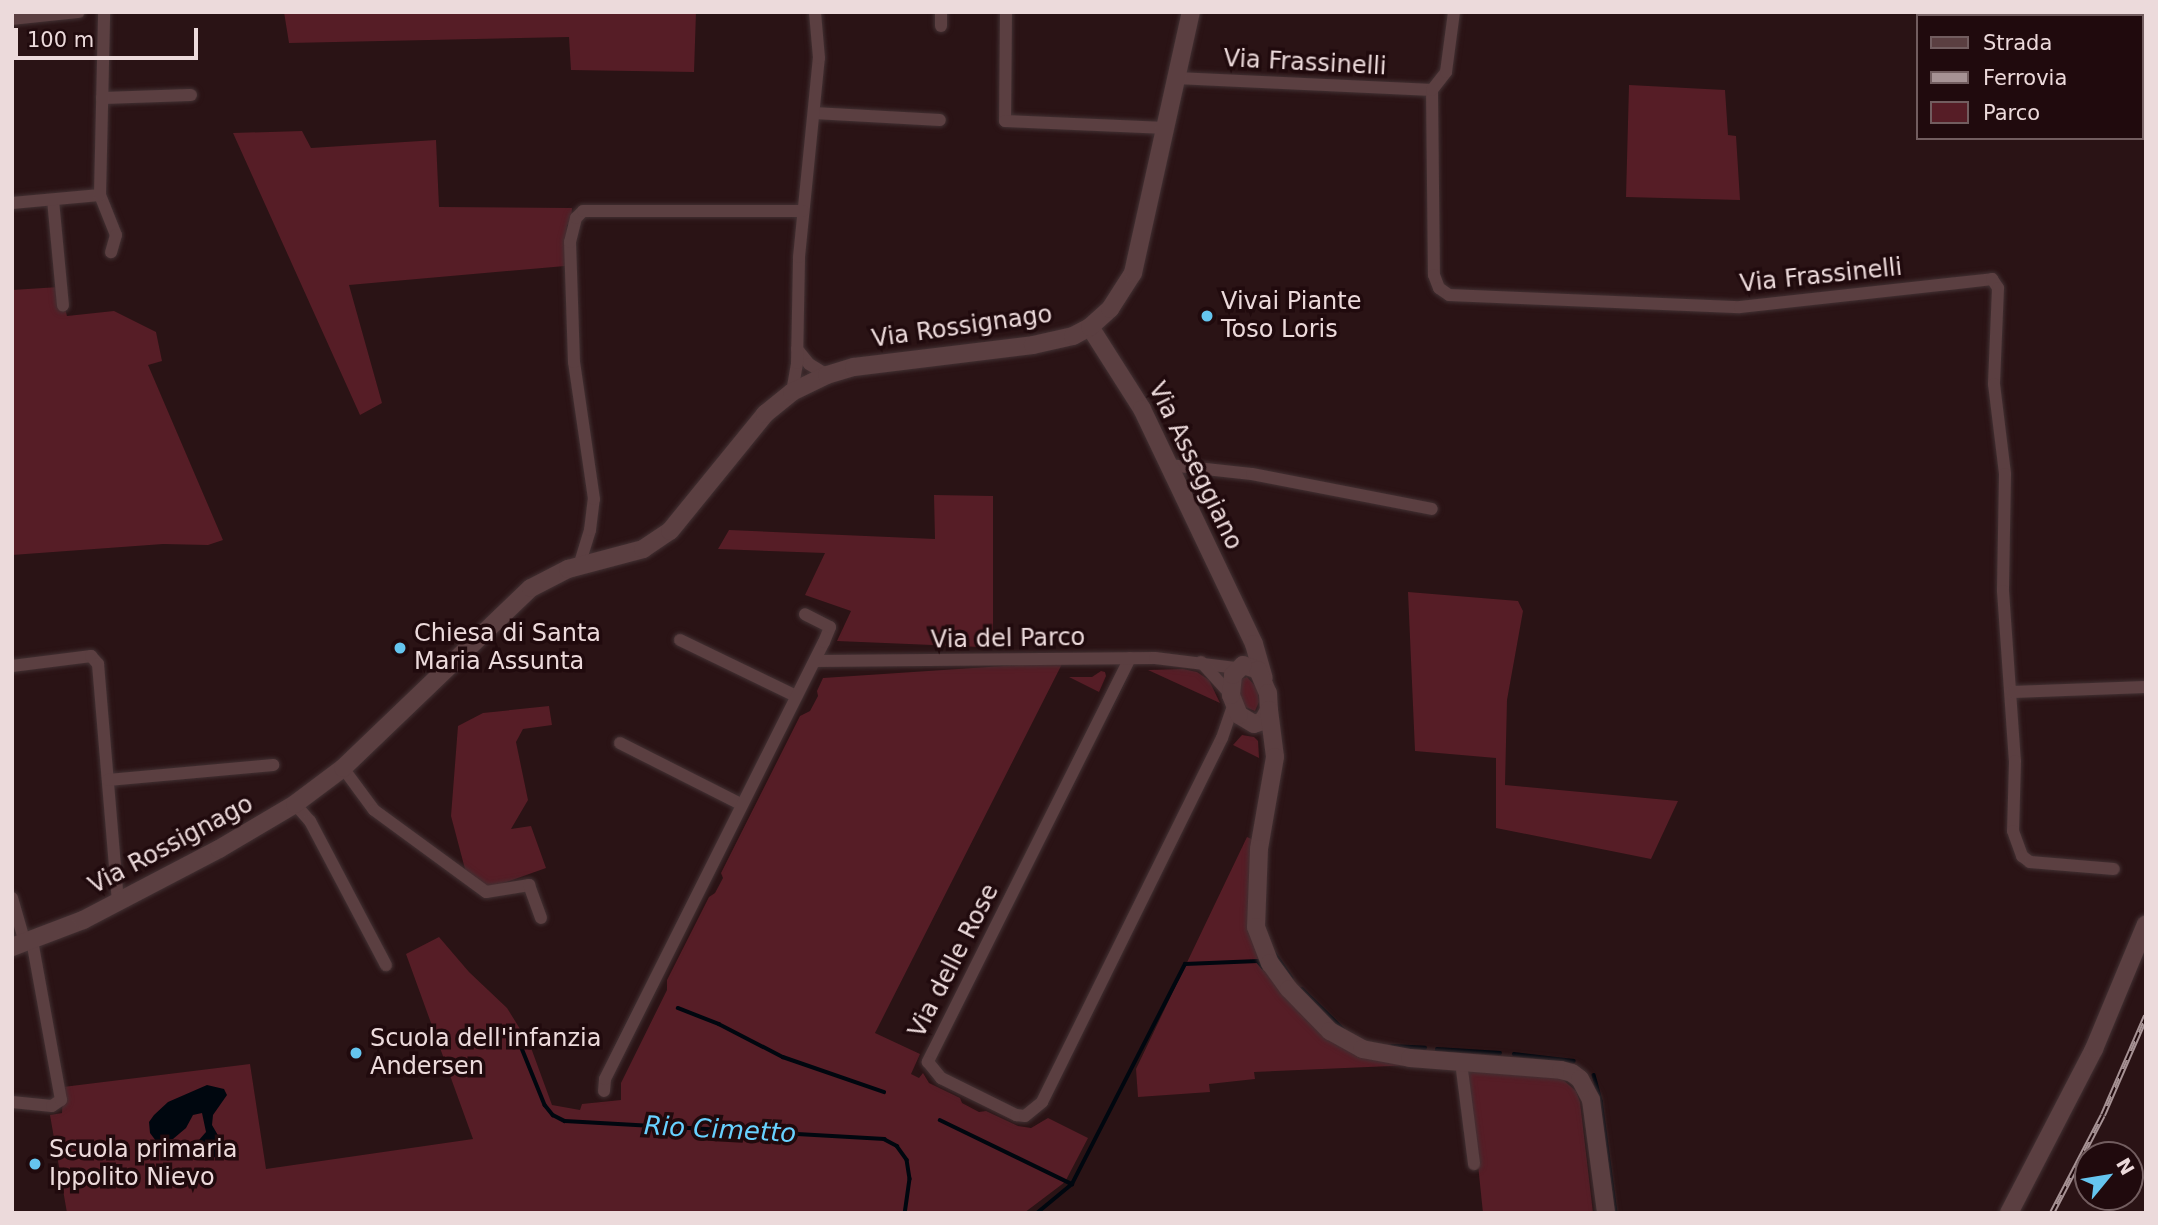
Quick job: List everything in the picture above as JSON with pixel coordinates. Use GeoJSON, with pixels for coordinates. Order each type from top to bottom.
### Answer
{"type":"FeatureCollection","features":[{"type":"Feature","properties":{"kind":"street"},"geometry":{"type":"LineString","coordinates":[[12,19],[79,12]]}},
{"type":"Feature","properties":{"kind":"street"},"geometry":{"type":"LineString","coordinates":[[104,12],[100,195],[116,235],[111,252]]}},
{"type":"Feature","properties":{"kind":"street"},"geometry":{"type":"LineString","coordinates":[[792,392],[797,348],[797,286],[819,58],[816,12]]}},
{"type":"Feature","properties":{"kind":"street"},"geometry":{"type":"LineString","coordinates":[[1006,12],[1005,121],[1166,128]]}},
{"type":"Feature","properties":{"kind":"street","name":"Via Rossignago"},"geometry":{"type":"LineString","coordinates":[[23,944],[118,901],[230,843],[295,804],[343,768],[514,602],[542,580],[579,566],[643,549],[670,531],[765,414],[792,392],[827,375],[870,364],[1032,345],[1073,336],[1090,327],[1110,309],[1133,273],[1191,12]]}},
{"type":"Feature","properties":{"kind":"street","name":"Via Frassinelli"},"geometry":{"type":"LineString","coordinates":[[1454,12],[1446,72],[1432,90],[1434,275],[1439,288],[1449,295],[1740,307],[1993,279],[1998,288],[1994,384],[2005,474],[2003,591],[2015,761],[2013,831],[2022,856],[2042,866],[2114,869]]}},
{"type":"Feature","properties":{"kind":"street","name":"Via Frassinelli"},"geometry":{"type":"LineString","coordinates":[[1177,78],[1432,90]]}},
{"type":"Feature","properties":{"kind":"street"},"geometry":{"type":"LineString","coordinates":[[103,98],[191,94]]}},
{"type":"Feature","properties":{"kind":"street"},"geometry":{"type":"LineString","coordinates":[[814,113],[940,120]]}},
{"type":"Feature","properties":{"kind":"street"},"geometry":{"type":"LineString","coordinates":[[12,203],[100,195]]}},
{"type":"Feature","properties":{"kind":"street"},"geometry":{"type":"LineString","coordinates":[[54,200],[63,306]]}},
{"type":"Feature","properties":{"kind":"street"},"geometry":{"type":"LineString","coordinates":[[579,566],[590,530],[594,499],[586,465],[573,335],[570,242],[572,229],[583,211],[803,212]]}},
{"type":"Feature","properties":{"kind":"street","name":"Via Asseggiano"},"geometry":{"type":"LineString","coordinates":[[1090,327],[1128,384],[1170,465],[1254,644],[1264,678],[1275,757],[1258,860],[1256,927],[1266,956],[1289,989],[1330,1031],[1355,1046],[1385,1054],[1561,1070],[1580,1079],[1591,1100],[1606,1213]]}},
{"type":"Feature","properties":{"kind":"street"},"geometry":{"type":"LineString","coordinates":[[797,348],[809,364],[827,375]]}},
{"type":"Feature","properties":{"kind":"street"},"geometry":{"type":"LineString","coordinates":[[1170,465],[1252,474],[1432,509]]}},
{"type":"Feature","properties":{"kind":"street"},"geometry":{"type":"LineString","coordinates":[[604,1091],[605,1079],[830,627],[805,614]]}},
{"type":"Feature","properties":{"kind":"street"},"geometry":{"type":"LineString","coordinates":[[1232,700],[1233,675],[1248,648],[1248,633]]}},
{"type":"Feature","properties":{"kind":"street"},"geometry":{"type":"LineString","coordinates":[[680,640],[796,696]]}},
{"type":"Feature","properties":{"kind":"street"},"geometry":{"type":"LineString","coordinates":[[12,666],[91,656],[98,664],[118,901]]}},
{"type":"Feature","properties":{"kind":"street","name":"Via del Parco"},"geometry":{"type":"LineString","coordinates":[[815,661],[1130,658],[1240,666]]}},
{"type":"Feature","properties":{"kind":"street","name":"Via delle Rose"},"geometry":{"type":"LineString","coordinates":[[1130,658],[928,1062],[941,1078],[1016,1115],[1025,1116],[1042,1102],[1222,738],[1232,700]]}},
{"type":"Feature","properties":{"kind":"street"},"geometry":{"type":"LineString","coordinates":[[1201,662],[1232,700]]}},
{"type":"Feature","properties":{"kind":"street"},"geometry":{"type":"LineString","coordinates":[[1240,666],[1258,670],[1264,678]]}},
{"type":"Feature","properties":{"kind":"street"},"geometry":{"type":"LineString","coordinates":[[2012,692],[2146,687]]}},
{"type":"Feature","properties":{"kind":"street","name":"Via Asseggiano"},"geometry":{"type":"LineString","coordinates":[[1232,700],[1267,745],[1266,804]]}},
{"type":"Feature","properties":{"kind":"street"},"geometry":{"type":"LineString","coordinates":[[1222,738],[1238,726],[1263,721],[1269,710]]}},
{"type":"Feature","properties":{"kind":"street"},"geometry":{"type":"LineString","coordinates":[[620,743],[741,804]]}},
{"type":"Feature","properties":{"kind":"street"},"geometry":{"type":"LineString","coordinates":[[108,780],[273,765]]}},
{"type":"Feature","properties":{"kind":"street"},"geometry":{"type":"LineString","coordinates":[[343,768],[374,810],[486,892],[529,885],[541,918]]}},
{"type":"Feature","properties":{"kind":"street"},"geometry":{"type":"LineString","coordinates":[[295,804],[310,821],[386,965]]}},
{"type":"Feature","properties":{"kind":"street"},"geometry":{"type":"LineString","coordinates":[[12,898],[61,1100],[52,1106],[12,1102]]}},
{"type":"Feature","properties":{"kind":"street"},"geometry":{"type":"LineString","coordinates":[[2009,1213],[2094,1049],[2146,925]]}},
{"type":"Feature","properties":{"kind":"street"},"geometry":{"type":"LineString","coordinates":[[1461,1062],[1474,1164]]}},
{"type":"Feature","properties":{"kind":"green space"},"geometry":{"type":"Polygon","coordinates":[[[284,12],[696,12],[694,72],[571,70],[569,37],[289,43],[284,12]]]}},
{"type":"Feature","properties":{"kind":"green space"},"geometry":{"type":"Polygon","coordinates":[[[1629,85],[1725,90],[1728,135],[1736,136],[1740,200],[1626,197],[1629,85]]]}},
{"type":"Feature","properties":{"kind":"green space"},"geometry":{"type":"Polygon","coordinates":[[[302,131],[311,148],[436,140],[439,207],[572,208],[571,222],[567,225],[565,266],[349,285],[382,403],[360,415],[233,133],[302,131]]]}},
{"type":"Feature","properties":{"kind":"green space"},"geometry":{"type":"Polygon","coordinates":[[[59,287],[67,316],[114,311],[156,332],[162,361],[148,365],[223,540],[208,545],[163,544],[12,555],[12,290],[59,287]]]}},
{"type":"Feature","properties":{"kind":"green space"},"geometry":{"type":"Polygon","coordinates":[[[934,495],[993,496],[993,637],[980,637],[980,647],[837,641],[851,611],[805,595],[825,553],[718,549],[729,530],[935,539],[934,495]]]}},
{"type":"Feature","properties":{"kind":"green space"},"geometry":{"type":"Polygon","coordinates":[[[1408,592],[1518,601],[1523,611],[1507,700],[1505,785],[1678,801],[1651,859],[1496,828],[1496,758],[1415,751],[1408,592]]]}},
{"type":"Feature","properties":{"kind":"green space"},"geometry":{"type":"Polygon","coordinates":[[[1063,662],[875,1033],[920,1054],[911,1074],[919,1078],[923,1073],[929,1083],[960,1098],[962,1103],[979,1112],[986,1111],[1018,1126],[1031,1128],[1048,1118],[1088,1138],[1065,1182],[1024,1213],[67,1213],[50,1115],[62,1113],[63,1087],[250,1064],[266,1169],[473,1139],[406,954],[439,937],[469,972],[507,1008],[530,1045],[552,1105],[580,1110],[582,1104],[621,1100],[621,1083],[667,990],[667,980],[709,897],[715,893],[723,878],[721,873],[800,716],[810,711],[818,696],[817,691],[823,678],[1063,662]]]}},
{"type":"Feature","properties":{"kind":"green space"},"geometry":{"type":"Polygon","coordinates":[[[1183,669],[1197,672],[1209,680],[1220,703],[1148,670],[1183,669]]]}},
{"type":"Feature","properties":{"kind":"green space"},"geometry":{"type":"Polygon","coordinates":[[[1101,671],[1105,672],[1106,676],[1099,692],[1069,677],[1092,677],[1101,671]]]}},
{"type":"Feature","properties":{"kind":"green space"},"geometry":{"type":"Polygon","coordinates":[[[1247,677],[1258,689],[1259,702],[1255,711],[1245,707],[1239,695],[1241,679],[1247,677]]]}},
{"type":"Feature","properties":{"kind":"green space"},"geometry":{"type":"Polygon","coordinates":[[[549,706],[552,725],[523,729],[516,742],[528,800],[511,829],[531,826],[546,868],[487,889],[465,869],[451,816],[458,726],[483,713],[549,706]]]}},
{"type":"Feature","properties":{"kind":"green space"},"geometry":{"type":"Polygon","coordinates":[[[1242,735],[1254,737],[1258,741],[1259,758],[1233,745],[1242,735]]]}},
{"type":"Feature","properties":{"kind":"green space"},"geometry":{"type":"Polygon","coordinates":[[[1247,837],[1256,841],[1267,950],[1337,1034],[1414,1065],[1254,1072],[1255,1079],[1209,1084],[1210,1092],[1138,1097],[1136,1069],[1247,837]]]}},
{"type":"Feature","properties":{"kind":"green space"},"geometry":{"type":"Polygon","coordinates":[[[1468,1068],[1561,1078],[1576,1091],[1580,1102],[1593,1213],[1483,1213],[1468,1068]]]}},
{"type":"Feature","properties":{"kind":"shaded area"},"geometry":{"type":"Polygon","coordinates":[[[207,1085],[224,1089],[227,1095],[213,1115],[212,1125],[223,1144],[217,1157],[203,1158],[199,1149],[199,1140],[206,1132],[202,1113],[193,1115],[186,1128],[173,1139],[156,1141],[150,1133],[149,1122],[154,1115],[168,1102],[207,1085]]]}},
{"type":"Feature","properties":{"kind":"waterway"},"geometry":{"type":"LineString","coordinates":[[1275,954],[1292,978]]}},
{"type":"Feature","properties":{"kind":"waterway"},"geometry":{"type":"LineString","coordinates":[[1037,1213],[1072,1184],[1185,964],[1258,961],[1263,967]]}},
{"type":"Feature","properties":{"kind":"waterway"},"geometry":{"type":"LineString","coordinates":[[1302,989],[1343,1029]]}},
{"type":"Feature","properties":{"kind":"waterway"},"geometry":{"type":"LineString","coordinates":[[678,1008],[719,1024],[783,1057],[884,1092]]}},
{"type":"Feature","properties":{"kind":"waterway","name":"Rio Cimetto"},"geometry":{"type":"LineString","coordinates":[[519,1041],[545,1105],[553,1115],[565,1121],[884,1139],[897,1146],[907,1160],[910,1179],[905,1213]]}},
{"type":"Feature","properties":{"kind":"waterway"},"geometry":{"type":"LineString","coordinates":[[1392,1046],[1425,1048]]}},
{"type":"Feature","properties":{"kind":"waterway"},"geometry":{"type":"LineString","coordinates":[[1437,1049],[1500,1053]]}},
{"type":"Feature","properties":{"kind":"waterway"},"geometry":{"type":"LineString","coordinates":[[1514,1054],[1574,1061]]}},
{"type":"Feature","properties":{"kind":"waterway"},"geometry":{"type":"LineString","coordinates":[[1594,1075],[1601,1101],[1616,1213]]}},
{"type":"Feature","properties":{"kind":"waterway"},"geometry":{"type":"LineString","coordinates":[[940,1120],[1072,1184]]}},
{"type":"Feature","properties":{"kind":"railway"},"geometry":{"type":"LineString","coordinates":[[2052,1213],[2103,1115],[2146,1016]]}},
{"type":"Feature","properties":{"kind":"place","name":"Vivai Piante Toso Loris"},"geometry":{"type":"Point","coordinates":[1207,316]}},
{"type":"Feature","properties":{"kind":"place","name":"Chiesa di Santa Maria Assunta"},"geometry":{"type":"Point","coordinates":[400,648]}},
{"type":"Feature","properties":{"kind":"place","name":"Scuola dell'infanzia Andersen"},"geometry":{"type":"Point","coordinates":[356,1053]}},
{"type":"Feature","properties":{"kind":"place","name":"Scuola primaria Ippolito Nievo"},"geometry":{"type":"Point","coordinates":[35,1164]}}]}
